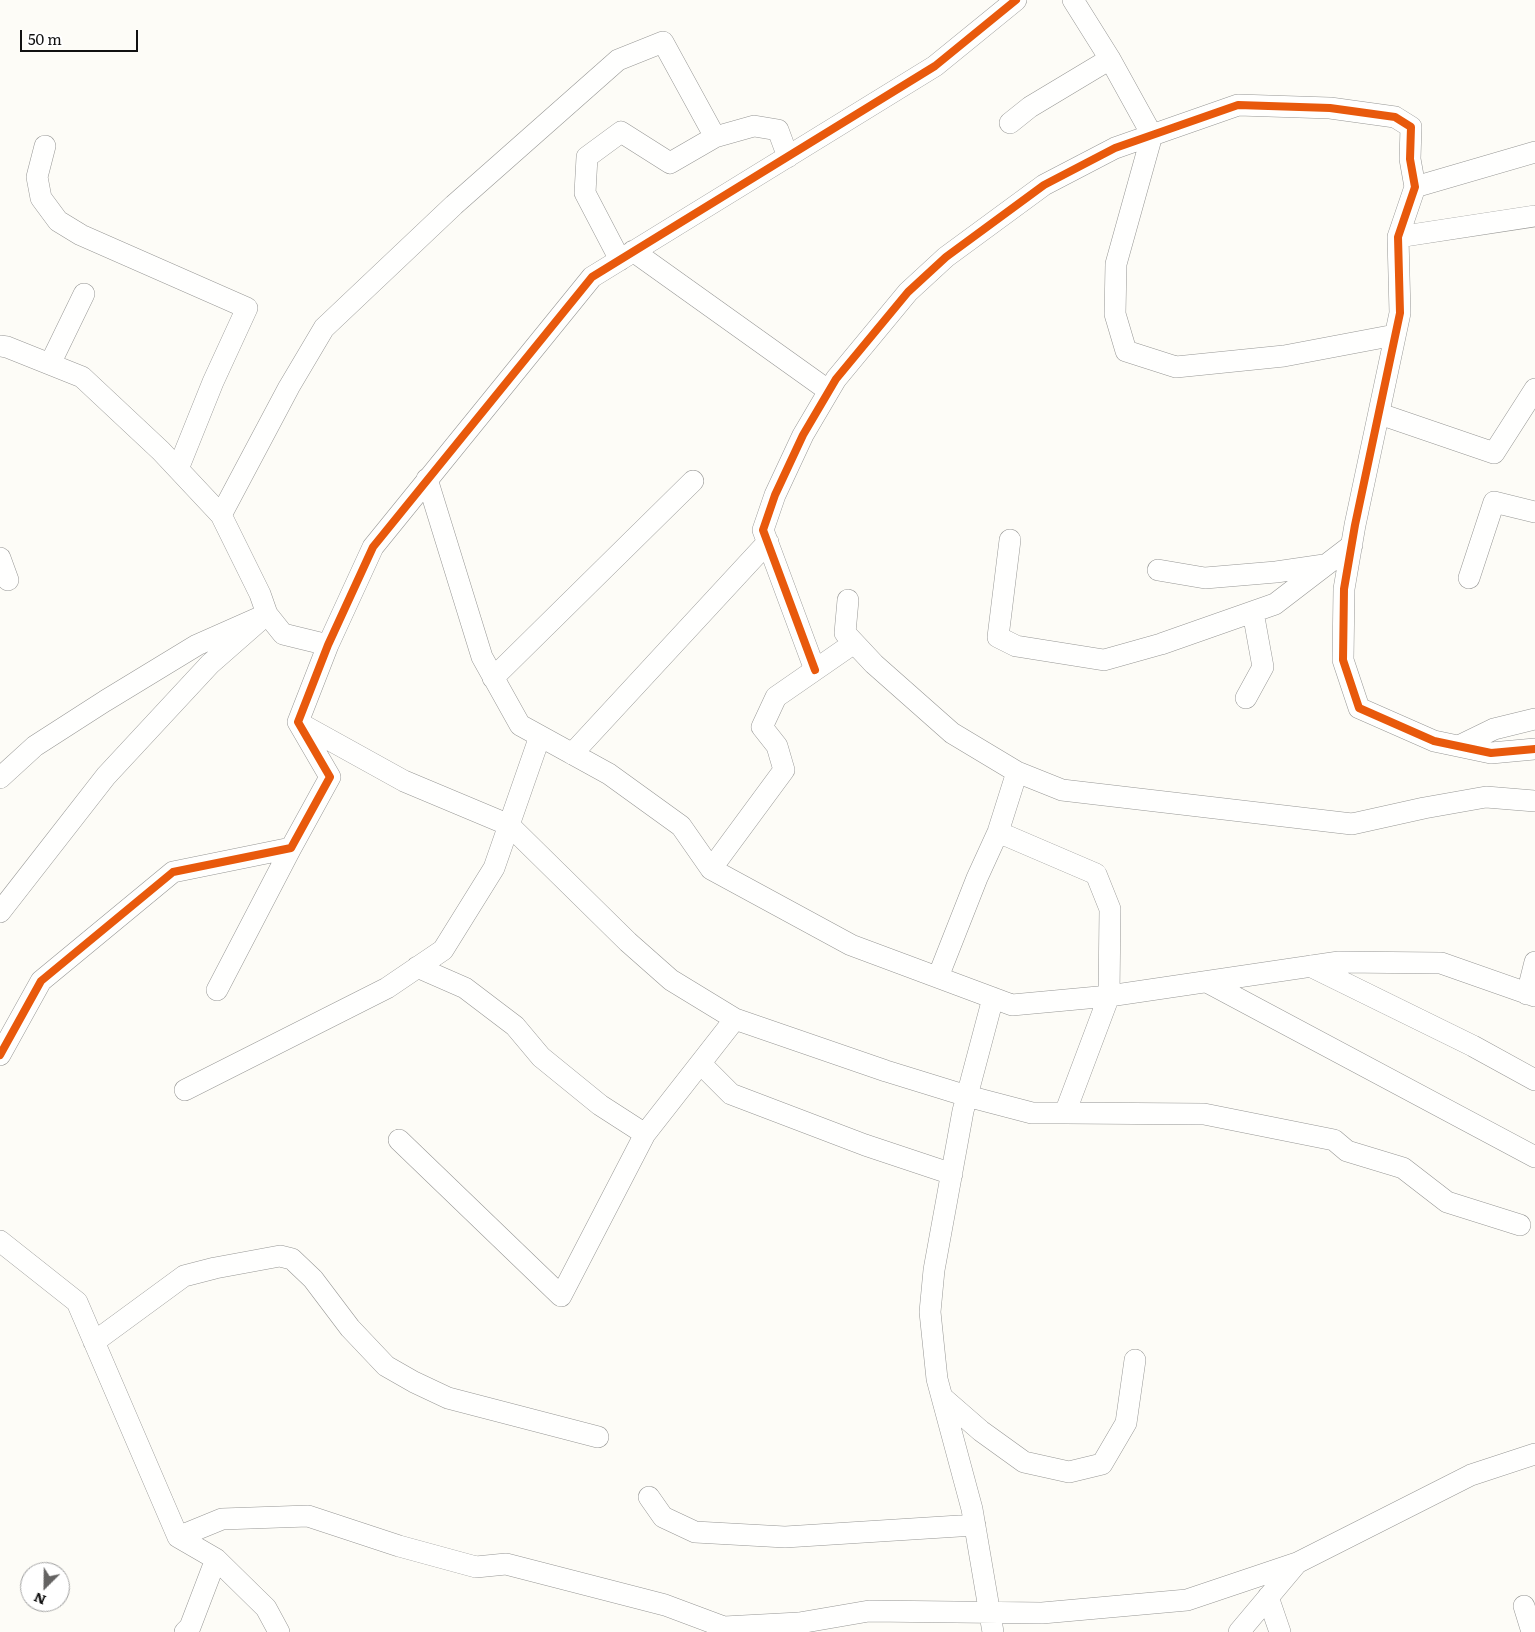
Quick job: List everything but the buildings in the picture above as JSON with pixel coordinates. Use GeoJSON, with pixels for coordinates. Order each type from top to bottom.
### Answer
{"type":"FeatureCollection","features":[{"type":"Feature","properties":{"kind":"street"},"geometry":{"type":"LineString","coordinates":[[298,722],[328,645],[373,547],[592,277],[935,66],[1016,0]]}},
{"type":"Feature","properties":{"kind":"street"},"geometry":{"type":"LineString","coordinates":[[1073,0],[1110,58],[1152,135],[1116,264],[1115,314],[1126,351],[1176,367],[1284,356],[1396,335]]}},
{"type":"Feature","properties":{"kind":"street"},"geometry":{"type":"LineString","coordinates":[[221,515],[289,387],[324,328],[454,205],[618,60],[663,42],[715,138]]}},
{"type":"Feature","properties":{"kind":"street"},"geometry":{"type":"LineString","coordinates":[[1010,123],[1030,107],[1110,58]]}},
{"type":"Feature","properties":{"kind":"street"},"geometry":{"type":"LineString","coordinates":[[815,670],[763,530],[775,495],[803,435],[836,379],[908,292],[946,257],[1044,185],[1115,148],[1238,104],[1330,108],[1395,117],[1411,127],[1410,159],[1415,186],[1398,237],[1400,313],[1344,589],[1343,660],[1359,708],[1434,741],[1491,753],[1535,749]]}},
{"type":"Feature","properties":{"kind":"street"},"geometry":{"type":"LineString","coordinates":[[788,157],[778,130],[754,126],[715,138],[670,163],[622,132],[587,157],[585,193],[627,255],[829,391]]}},
{"type":"Feature","properties":{"kind":"street"},"geometry":{"type":"LineString","coordinates":[[45,146],[37,177],[41,198],[58,221],[81,235],[247,308],[213,382],[178,469]]}},
{"type":"Feature","properties":{"kind":"street"},"geometry":{"type":"LineString","coordinates":[[1415,186],[1535,152]]}},
{"type":"Feature","properties":{"kind":"street"},"geometry":{"type":"LineString","coordinates":[[1398,237],[1535,216]]}},
{"type":"Feature","properties":{"kind":"street"},"geometry":{"type":"LineString","coordinates":[[50,364],[84,294]]}},
{"type":"Feature","properties":{"kind":"street"},"geometry":{"type":"LineString","coordinates":[[0,346],[7,347],[82,377],[178,469],[221,515],[260,594],[267,614],[283,634],[328,645]]}},
{"type":"Feature","properties":{"kind":"street"},"geometry":{"type":"LineString","coordinates":[[1380,414],[1494,453],[1535,389]]}},
{"type":"Feature","properties":{"kind":"street"},"geometry":{"type":"LineString","coordinates":[[428,479],[482,657],[520,725],[609,774],[681,826],[711,869],[851,945],[1012,1005],[1108,996],[1339,962],[1441,962],[1531,995],[1535,962]]}},
{"type":"Feature","properties":{"kind":"street"},"geometry":{"type":"LineString","coordinates":[[493,678],[693,481]]}},
{"type":"Feature","properties":{"kind":"street"},"geometry":{"type":"LineString","coordinates":[[1469,578],[1494,502],[1535,512]]}},
{"type":"Feature","properties":{"kind":"street"},"geometry":{"type":"LineString","coordinates":[[1010,540],[998,637],[1016,646],[1104,660],[1162,644],[1275,604],[1352,545]]}},
{"type":"Feature","properties":{"kind":"street"},"geometry":{"type":"LineString","coordinates":[[572,754],[768,542]]}},
{"type":"Feature","properties":{"kind":"street"},"geometry":{"type":"LineString","coordinates":[[0,558],[8,580]]}},
{"type":"Feature","properties":{"kind":"street"},"geometry":{"type":"LineString","coordinates":[[1158,570],[1205,578],[1276,572],[1326,564]]}},
{"type":"Feature","properties":{"kind":"street"},"geometry":{"type":"LineString","coordinates":[[848,600],[845,633],[874,664],[952,733],[1016,772],[1062,790],[1352,824],[1486,797],[1535,802]]}},
{"type":"Feature","properties":{"kind":"street"},"geometry":{"type":"LineString","coordinates":[[1246,698],[1263,667],[1253,612]]}},
{"type":"Feature","properties":{"kind":"street"},"geometry":{"type":"LineString","coordinates":[[0,778],[35,746],[197,645],[267,614]]}},
{"type":"Feature","properties":{"kind":"street"},"geometry":{"type":"LineString","coordinates":[[0,912],[106,776],[210,664],[267,614]]}},
{"type":"Feature","properties":{"kind":"street"},"geometry":{"type":"LineString","coordinates":[[711,869],[784,770],[777,746],[762,726],[776,697],[854,643]]}},
{"type":"Feature","properties":{"kind":"street"},"geometry":{"type":"LineString","coordinates":[[1459,746],[1494,729],[1535,719]]}},
{"type":"Feature","properties":{"kind":"street"},"geometry":{"type":"LineString","coordinates":[[298,722],[404,781],[509,826],[628,942],[671,980],[735,1019],[886,1071],[1032,1113],[1204,1114],[1334,1140],[1347,1152],[1403,1168],[1447,1202],[1520,1225]]}},
{"type":"Feature","properties":{"kind":"street"},"geometry":{"type":"LineString","coordinates":[[216,990],[330,776],[298,722]]}},
{"type":"Feature","properties":{"kind":"street"},"geometry":{"type":"LineString","coordinates":[[186,1090],[387,988],[443,950],[494,868],[540,736]]}},
{"type":"Feature","properties":{"kind":"street"},"geometry":{"type":"LineString","coordinates":[[938,978],[977,878],[998,832],[1016,772]]}},
{"type":"Feature","properties":{"kind":"street"},"geometry":{"type":"LineString","coordinates":[[998,832],[1096,874],[1110,908],[1108,996],[1066,1113]]}},
{"type":"Feature","properties":{"kind":"street"},"geometry":{"type":"LineString","coordinates":[[0,1055],[41,981],[173,872],[291,848]]}},
{"type":"Feature","properties":{"kind":"street"},"geometry":{"type":"LineString","coordinates":[[1310,966],[1473,1046],[1535,1080]]}},
{"type":"Feature","properties":{"kind":"street"},"geometry":{"type":"LineString","coordinates":[[417,967],[465,988],[515,1026],[540,1057],[585,1093],[646,1134]]}},
{"type":"Feature","properties":{"kind":"street"},"geometry":{"type":"LineString","coordinates":[[1207,982],[1535,1157]]}},
{"type":"Feature","properties":{"kind":"street"},"geometry":{"type":"LineString","coordinates":[[993,1632],[975,1526],[937,1379],[930,1312],[934,1270],[952,1174],[968,1096],[994,998]]}},
{"type":"Feature","properties":{"kind":"street"},"geometry":{"type":"LineString","coordinates":[[398,1140],[561,1296],[646,1134],[735,1019]]}},
{"type":"Feature","properties":{"kind":"street"},"geometry":{"type":"LineString","coordinates":[[700,1064],[731,1094],[865,1145],[952,1174]]}},
{"type":"Feature","properties":{"kind":"street"},"geometry":{"type":"LineString","coordinates":[[0,1241],[77,1302],[178,1536],[216,1559],[266,1608],[279,1632]]}},
{"type":"Feature","properties":{"kind":"street"},"geometry":{"type":"LineString","coordinates":[[94,1342],[184,1276],[215,1268],[280,1256],[292,1259],[313,1279],[350,1328],[386,1366],[414,1382],[448,1398],[598,1437]]}},
{"type":"Feature","properties":{"kind":"street"},"geometry":{"type":"LineString","coordinates":[[943,1398],[981,1431],[1024,1462],[1069,1472],[1102,1464],[1126,1423],[1135,1360]]}},
{"type":"Feature","properties":{"kind":"street"},"geometry":{"type":"LineString","coordinates":[[178,1536],[222,1520],[308,1516],[399,1546],[476,1567],[506,1564],[665,1605],[724,1627],[800,1623],[869,1611],[1042,1613],[1187,1600],[1297,1562],[1471,1475],[1535,1454]]}},
{"type":"Feature","properties":{"kind":"street"},"geometry":{"type":"LineString","coordinates":[[649,1497],[663,1517],[695,1532],[785,1537],[975,1526]]}},
{"type":"Feature","properties":{"kind":"street"},"geometry":{"type":"LineString","coordinates":[[185,1632],[190,1627],[216,1559]]}},
{"type":"Feature","properties":{"kind":"street"},"geometry":{"type":"LineString","coordinates":[[1239,1632],[1297,1562]]}},
{"type":"Feature","properties":{"kind":"street"},"geometry":{"type":"LineString","coordinates":[[1268,1597],[1280,1632]]}},
{"type":"Feature","properties":{"kind":"street"},"geometry":{"type":"LineString","coordinates":[[1524,1606],[1532,1632]]}},
{"type":"Feature","properties":{"kind":"cycle path"},"geometry":{"type":"LineString","coordinates":[[0,1055],[41,981],[173,872],[291,848],[330,777],[298,722],[328,645],[373,547],[592,277],[935,66],[1016,0]]}},
{"type":"Feature","properties":{"kind":"cycle path"},"geometry":{"type":"LineString","coordinates":[[815,670],[763,530],[775,495],[803,435],[836,379],[908,292],[946,257],[1044,185],[1115,148],[1238,105],[1330,108],[1395,117],[1411,127],[1410,159],[1415,187],[1398,237],[1400,313],[1355,525],[1344,589],[1343,660],[1359,708],[1434,741],[1491,753],[1535,749]]}}]}
